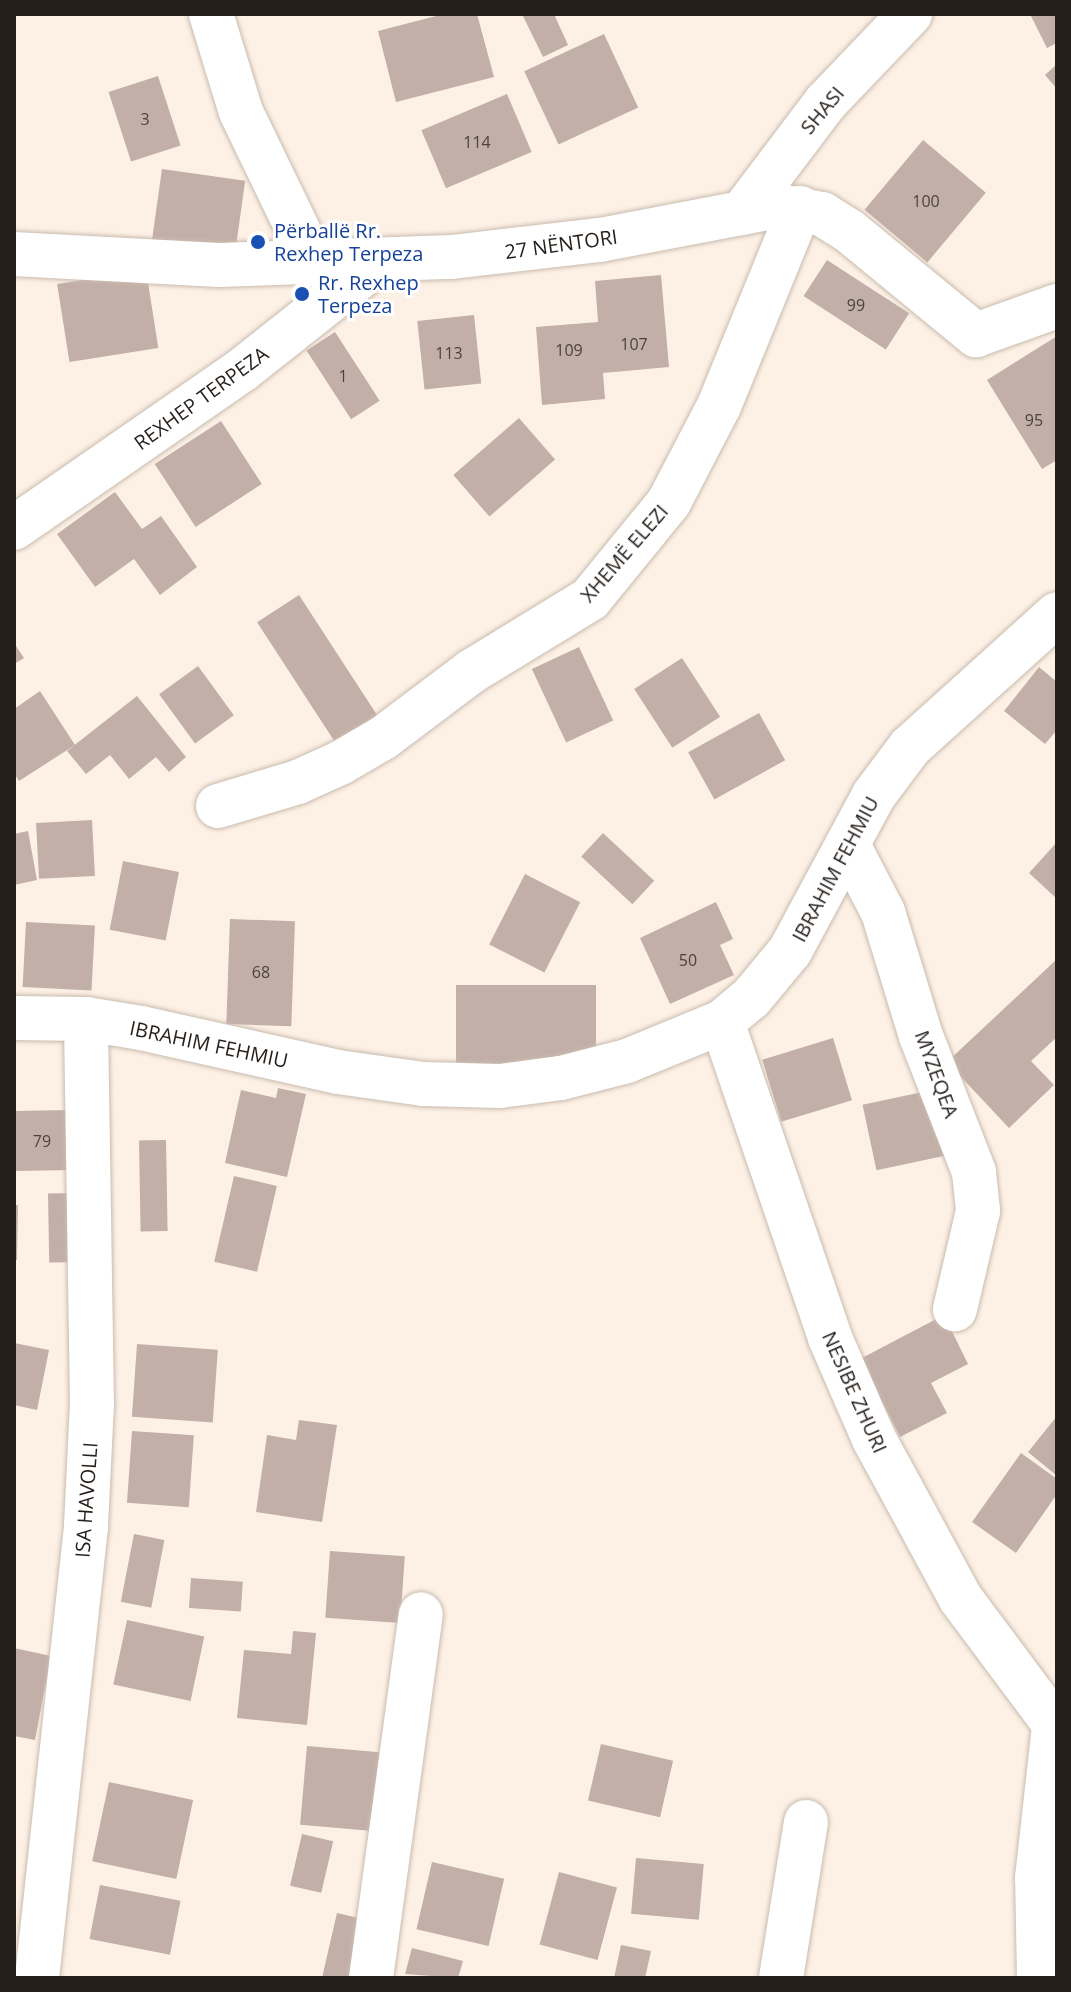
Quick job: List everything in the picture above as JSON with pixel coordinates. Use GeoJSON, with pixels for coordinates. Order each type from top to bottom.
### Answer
{"type":"FeatureCollection","features":[{"type":"Feature","properties":{"kind":"street"},"geometry":{"type":"LineString","coordinates":[[211,14],[241,112],[315,265]]}},
{"type":"Feature","properties":{"kind":"street","name":"SHASI"},"geometry":{"type":"LineString","coordinates":[[742,213],[826,102],[910,14]]}},
{"type":"Feature","properties":{"kind":"street","name":"27 NËNTORI"},"geometry":{"type":"LineString","coordinates":[[14,254],[119,262],[315,265],[515,252],[742,213],[800,208],[848,230],[976,335],[1057,306]]}},
{"type":"Feature","properties":{"kind":"street","name":"XHEMË ELEZI"},"geometry":{"type":"LineString","coordinates":[[218,806],[298,782],[340,763],[383,738],[472,671],[590,599],[669,502],[719,406],[800,208]]}},
{"type":"Feature","properties":{"kind":"street","name":"REXHEP TERPEZA"},"geometry":{"type":"LineString","coordinates":[[14,528],[242,370],[381,260]]}},
{"type":"Feature","properties":{"kind":"street","name":"IBRAHIM FEHMIU"},"geometry":{"type":"LineString","coordinates":[[14,1018],[86,1019],[338,1072],[423,1084],[500,1086],[561,1078],[627,1061],[722,1022],[751,998],[790,951],[849,847],[874,795],[910,747],[1057,614]]}},
{"type":"Feature","properties":{"kind":"street","name":"MYZEQEA"},"geometry":{"type":"LineString","coordinates":[[849,847],[883,912],[921,1036],[974,1172],[978,1211],[955,1309]]}},
{"type":"Feature","properties":{"kind":"street","name":"ISA HAVOLLI"},"geometry":{"type":"LineString","coordinates":[[37,1978],[89,1481],[92,1283],[86,1019]]}},
{"type":"Feature","properties":{"kind":"street","name":"NESIBE ZHURI"},"geometry":{"type":"LineString","coordinates":[[722,1022],[830,1338],[874,1439],[961,1599],[1056,1727]]}},
{"type":"Feature","properties":{"kind":"street"},"geometry":{"type":"LineString","coordinates":[[371,1978],[421,1614]]}},
{"type":"Feature","properties":{"kind":"street"},"geometry":{"type":"LineString","coordinates":[[1039,1978],[1037,1878],[1056,1727]]}},
{"type":"Feature","properties":{"kind":"street"},"geometry":{"type":"LineString","coordinates":[[781,1978],[806,1822]]}},
{"type":"Feature","properties":{"kind":"building"},"geometry":{"type":"Polygon","coordinates":[[[444,14],[477,14],[494,77],[396,102],[378,31],[444,14]]]}},
{"type":"Feature","properties":{"kind":"building"},"geometry":{"type":"Polygon","coordinates":[[[522,14],[554,14],[568,45],[543,57],[522,14]]]}},
{"type":"Feature","properties":{"kind":"building"},"geometry":{"type":"Polygon","coordinates":[[[1030,14],[1057,14],[1057,43],[1047,48],[1030,14]]]}},
{"type":"Feature","properties":{"kind":"building"},"geometry":{"type":"Polygon","coordinates":[[[604,34],[638,107],[558,145],[524,71],[604,34]]]}},
{"type":"Feature","properties":{"kind":"building"},"geometry":{"type":"Polygon","coordinates":[[[1057,64],[1057,89],[1045,75],[1057,64]]]}},
{"type":"Feature","properties":{"kind":"building"},"geometry":{"type":"Polygon","coordinates":[[[158,76],[181,145],[131,161],[109,92],[158,76]]]}},
{"type":"Feature","properties":{"kind":"building"},"geometry":{"type":"Polygon","coordinates":[[[507,94],[532,152],[446,188],[421,130],[507,94]]]}},
{"type":"Feature","properties":{"kind":"building"},"geometry":{"type":"Polygon","coordinates":[[[923,140],[986,193],[927,262],[865,210],[923,140]]]}},
{"type":"Feature","properties":{"kind":"building"},"geometry":{"type":"Polygon","coordinates":[[[162,169],[245,181],[235,254],[152,242],[162,169]]]}},
{"type":"Feature","properties":{"kind":"building"},"geometry":{"type":"Polygon","coordinates":[[[827,260],[909,313],[886,349],[804,296],[827,260]]]}},
{"type":"Feature","properties":{"kind":"building"},"geometry":{"type":"Polygon","coordinates":[[[146,270],[158,348],[69,362],[57,284],[146,270]]]}},
{"type":"Feature","properties":{"kind":"building"},"geometry":{"type":"Polygon","coordinates":[[[661,275],[669,367],[603,373],[605,399],[542,405],[536,327],[598,322],[595,281],[661,275]]]}},
{"type":"Feature","properties":{"kind":"building"},"geometry":{"type":"Polygon","coordinates":[[[474,315],[481,384],[425,390],[417,321],[474,315]]]}},
{"type":"Feature","properties":{"kind":"building"},"geometry":{"type":"Polygon","coordinates":[[[335,332],[380,401],[351,419],[306,351],[335,332]]]}},
{"type":"Feature","properties":{"kind":"building"},"geometry":{"type":"Polygon","coordinates":[[[1057,336],[1057,460],[1042,469],[987,380],[1057,336]]]}},
{"type":"Feature","properties":{"kind":"building"},"geometry":{"type":"Polygon","coordinates":[[[519,418],[555,460],[489,517],[453,475],[519,418]]]}},
{"type":"Feature","properties":{"kind":"building"},"geometry":{"type":"Polygon","coordinates":[[[221,421],[262,484],[196,527],[155,464],[221,421]]]}},
{"type":"Feature","properties":{"kind":"building"},"geometry":{"type":"Polygon","coordinates":[[[115,492],[142,529],[161,516],[197,567],[160,595],[134,559],[95,587],[57,534],[115,492]]]}},
{"type":"Feature","properties":{"kind":"building"},"geometry":{"type":"Polygon","coordinates":[[[299,595],[380,719],[338,746],[257,622],[299,595]]]}},
{"type":"Feature","properties":{"kind":"building"},"geometry":{"type":"Polygon","coordinates":[[[14,643],[24,658],[14,664],[14,643]]]}},
{"type":"Feature","properties":{"kind":"building"},"geometry":{"type":"Polygon","coordinates":[[[579,647],[613,720],[566,742],[532,669],[579,647]]]}},
{"type":"Feature","properties":{"kind":"building"},"geometry":{"type":"Polygon","coordinates":[[[682,658],[720,717],[672,748],[634,689],[682,658]]]}},
{"type":"Feature","properties":{"kind":"building"},"geometry":{"type":"Polygon","coordinates":[[[198,666],[234,715],[195,744],[159,694],[198,666]]]}},
{"type":"Feature","properties":{"kind":"building"},"geometry":{"type":"Polygon","coordinates":[[[1039,667],[1057,682],[1057,730],[1045,744],[1004,711],[1039,667]]]}},
{"type":"Feature","properties":{"kind":"building"},"geometry":{"type":"Polygon","coordinates":[[[40,691],[75,745],[19,781],[14,773],[14,709],[40,691]]]}},
{"type":"Feature","properties":{"kind":"building"},"geometry":{"type":"Polygon","coordinates":[[[137,696],[186,757],[169,772],[156,757],[129,779],[110,755],[86,774],[67,751],[137,696]]]}},
{"type":"Feature","properties":{"kind":"building"},"geometry":{"type":"Polygon","coordinates":[[[759,713],[785,760],[714,799],[688,752],[759,713]]]}},
{"type":"Feature","properties":{"kind":"building"},"geometry":{"type":"Polygon","coordinates":[[[92,820],[95,876],[39,879],[36,823],[92,820]]]}},
{"type":"Feature","properties":{"kind":"building"},"geometry":{"type":"Polygon","coordinates":[[[28,831],[37,880],[14,885],[14,834],[28,831]]]}},
{"type":"Feature","properties":{"kind":"building"},"geometry":{"type":"Polygon","coordinates":[[[603,833],[654,881],[632,904],[581,856],[603,833]]]}},
{"type":"Feature","properties":{"kind":"building"},"geometry":{"type":"Polygon","coordinates":[[[1057,842],[1057,899],[1029,873],[1057,842]]]}},
{"type":"Feature","properties":{"kind":"building"},"geometry":{"type":"Polygon","coordinates":[[[123,861],[179,872],[166,941],[110,930],[123,861]]]}},
{"type":"Feature","properties":{"kind":"building"},"geometry":{"type":"Polygon","coordinates":[[[525,874],[580,902],[544,973],[489,944],[525,874]]]}},
{"type":"Feature","properties":{"kind":"building"},"geometry":{"type":"Polygon","coordinates":[[[716,902],[733,939],[720,945],[734,975],[670,1004],[640,938],[716,902]]]}},
{"type":"Feature","properties":{"kind":"building"},"geometry":{"type":"Polygon","coordinates":[[[230,919],[295,921],[291,1026],[226,1024],[230,919]]]}},
{"type":"Feature","properties":{"kind":"building"},"geometry":{"type":"Polygon","coordinates":[[[26,922],[95,926],[92,991],[23,987],[26,922]]]}},
{"type":"Feature","properties":{"kind":"building"},"geometry":{"type":"Polygon","coordinates":[[[1057,959],[1057,1037],[1031,1061],[1054,1085],[1009,1128],[947,1062],[1057,959]]]}},
{"type":"Feature","properties":{"kind":"building"},"geometry":{"type":"Polygon","coordinates":[[[456,985],[596,985],[596,1067],[456,1067],[456,985]]]}},
{"type":"Feature","properties":{"kind":"building"},"geometry":{"type":"Polygon","coordinates":[[[833,1038],[852,1100],[781,1122],[762,1060],[833,1038]]]}},
{"type":"Feature","properties":{"kind":"building"},"geometry":{"type":"Polygon","coordinates":[[[278,1088],[306,1094],[287,1177],[225,1163],[241,1090],[276,1098],[278,1088]]]}},
{"type":"Feature","properties":{"kind":"building"},"geometry":{"type":"Polygon","coordinates":[[[932,1090],[946,1156],[876,1170],[863,1105],[932,1090]]]}},
{"type":"Feature","properties":{"kind":"building"},"geometry":{"type":"Polygon","coordinates":[[[69,1110],[70,1170],[16,1171],[15,1111],[69,1110]]]}},
{"type":"Feature","properties":{"kind":"building"},"geometry":{"type":"Polygon","coordinates":[[[139,1140],[166,1140],[168,1231],[141,1231],[139,1140]]]}},
{"type":"Feature","properties":{"kind":"building"},"geometry":{"type":"Polygon","coordinates":[[[234,1176],[277,1186],[257,1272],[214,1262],[234,1176]]]}},
{"type":"Feature","properties":{"kind":"building"},"geometry":{"type":"Polygon","coordinates":[[[80,1193],[81,1262],[49,1263],[48,1194],[80,1193]]]}},
{"type":"Feature","properties":{"kind":"building"},"geometry":{"type":"Polygon","coordinates":[[[14,1205],[18,1205],[17,1260],[14,1260],[14,1205]]]}},
{"type":"Feature","properties":{"kind":"building"},"geometry":{"type":"Polygon","coordinates":[[[944,1315],[968,1364],[931,1383],[947,1413],[900,1437],[860,1359],[944,1315]]]}},
{"type":"Feature","properties":{"kind":"building"},"geometry":{"type":"Polygon","coordinates":[[[14,1343],[49,1350],[37,1410],[14,1405],[14,1343]]]}},
{"type":"Feature","properties":{"kind":"building"},"geometry":{"type":"Polygon","coordinates":[[[137,1344],[218,1350],[213,1422],[132,1417],[137,1344]]]}},
{"type":"Feature","properties":{"kind":"building"},"geometry":{"type":"Polygon","coordinates":[[[1057,1416],[1057,1476],[1028,1452],[1057,1416]]]}},
{"type":"Feature","properties":{"kind":"building"},"geometry":{"type":"Polygon","coordinates":[[[299,1420],[337,1425],[322,1522],[256,1512],[267,1435],[296,1440],[299,1420]]]}},
{"type":"Feature","properties":{"kind":"building"},"geometry":{"type":"Polygon","coordinates":[[[132,1431],[194,1435],[189,1507],[127,1503],[132,1431]]]}},
{"type":"Feature","properties":{"kind":"building"},"geometry":{"type":"Polygon","coordinates":[[[1021,1453],[1057,1479],[1057,1494],[1016,1553],[972,1522],[1021,1453]]]}},
{"type":"Feature","properties":{"kind":"building"},"geometry":{"type":"Polygon","coordinates":[[[134,1534],[164,1540],[151,1608],[121,1602],[134,1534]]]}},
{"type":"Feature","properties":{"kind":"building"},"geometry":{"type":"Polygon","coordinates":[[[330,1551],[405,1556],[400,1623],[325,1618],[330,1551]]]}},
{"type":"Feature","properties":{"kind":"building"},"geometry":{"type":"Polygon","coordinates":[[[191,1578],[243,1582],[241,1612],[189,1608],[191,1578]]]}},
{"type":"Feature","properties":{"kind":"building"},"geometry":{"type":"Polygon","coordinates":[[[127,1620],[204,1636],[191,1701],[113,1685],[127,1620]]]}},
{"type":"Feature","properties":{"kind":"building"},"geometry":{"type":"Polygon","coordinates":[[[293,1631],[316,1633],[307,1725],[237,1718],[244,1650],[291,1654],[293,1631]]]}},
{"type":"Feature","properties":{"kind":"building"},"geometry":{"type":"Polygon","coordinates":[[[14,1648],[51,1656],[35,1740],[14,1736],[14,1648]]]}},
{"type":"Feature","properties":{"kind":"building"},"geometry":{"type":"Polygon","coordinates":[[[601,1744],[673,1761],[660,1817],[588,1801],[601,1744]]]}},
{"type":"Feature","properties":{"kind":"building"},"geometry":{"type":"Polygon","coordinates":[[[307,1746],[383,1753],[376,1831],[300,1825],[307,1746]]]}},
{"type":"Feature","properties":{"kind":"building"},"geometry":{"type":"Polygon","coordinates":[[[109,1782],[193,1800],[176,1879],[92,1861],[109,1782]]]}},
{"type":"Feature","properties":{"kind":"building"},"geometry":{"type":"Polygon","coordinates":[[[302,1834],[333,1841],[321,1893],[290,1886],[302,1834]]]}},
{"type":"Feature","properties":{"kind":"building"},"geometry":{"type":"Polygon","coordinates":[[[636,1858],[704,1864],[699,1920],[631,1914],[636,1858]]]}},
{"type":"Feature","properties":{"kind":"building"},"geometry":{"type":"Polygon","coordinates":[[[432,1862],[504,1879],[489,1946],[416,1929],[432,1862]]]}},
{"type":"Feature","properties":{"kind":"building"},"geometry":{"type":"Polygon","coordinates":[[[559,1872],[617,1888],[598,1960],[540,1944],[559,1872]]]}},
{"type":"Feature","properties":{"kind":"building"},"geometry":{"type":"Polygon","coordinates":[[[100,1885],[180,1901],[170,1955],[90,1939],[100,1885]]]}},
{"type":"Feature","properties":{"kind":"building"},"geometry":{"type":"Polygon","coordinates":[[[337,1913],[368,1920],[355,1978],[322,1977],[337,1913]]]}},
{"type":"Feature","properties":{"kind":"building"},"geometry":{"type":"Polygon","coordinates":[[[621,1945],[651,1951],[645,1978],[614,1978],[621,1945]]]}},
{"type":"Feature","properties":{"kind":"building"},"geometry":{"type":"Polygon","coordinates":[[[412,1948],[463,1961],[458,1978],[405,1974],[412,1948]]]}},
{"type":"Feature","properties":{"kind":"place","name":"Përballë Rr. Rexhep Terpeza"},"geometry":{"type":"Point","coordinates":[258,242]}},
{"type":"Feature","properties":{"kind":"place","name":"Rr. Rexhep Terpeza"},"geometry":{"type":"Point","coordinates":[302,294]}}]}
